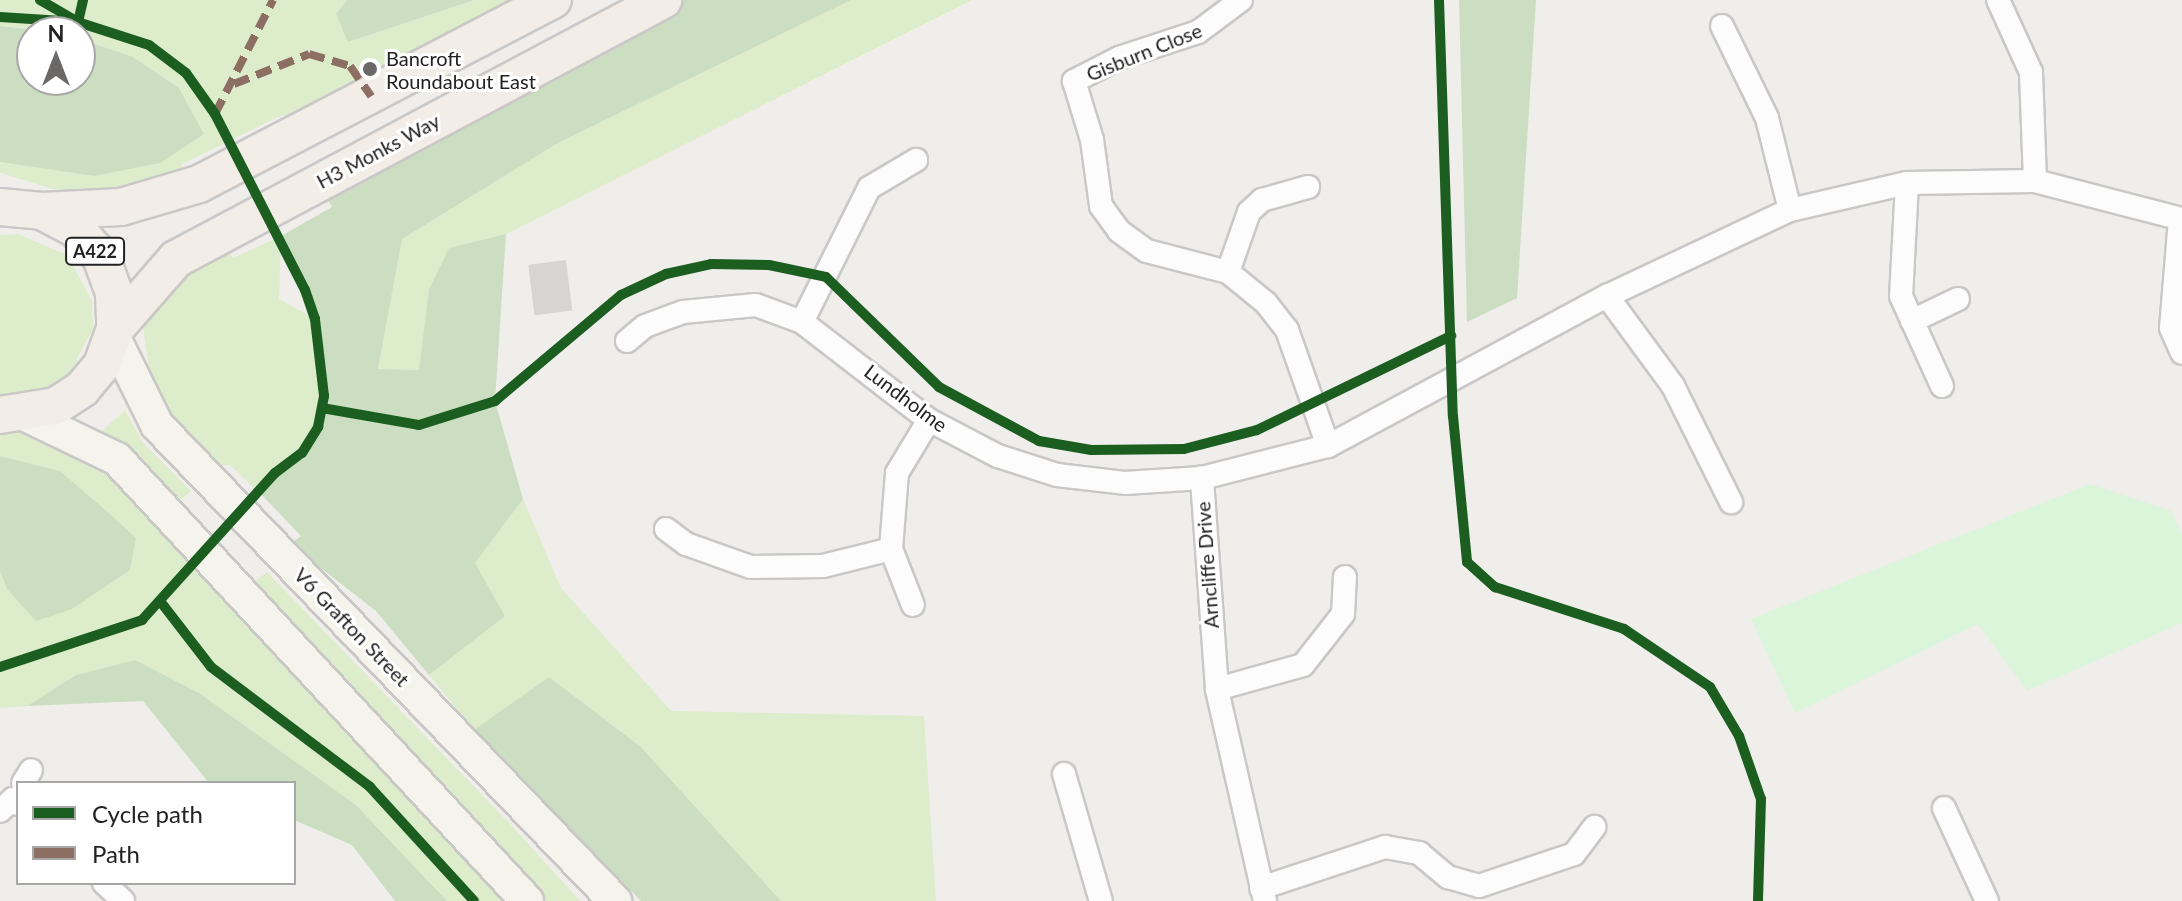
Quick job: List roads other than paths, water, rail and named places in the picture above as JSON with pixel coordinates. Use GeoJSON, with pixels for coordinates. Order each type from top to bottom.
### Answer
{"type":"FeatureCollection","features":[{"type":"Feature","properties":{"kind":"main road","name":"A422"},"geometry":{"type":"LineString","coordinates":[[16,205],[121,207],[199,184],[553,0]]}},
{"type":"Feature","properties":{"kind":"main road","name":"H3 Monks Way"},"geometry":{"type":"LineString","coordinates":[[13,415],[82,389],[114,332],[176,259],[663,0]]}},
{"type":"Feature","properties":{"kind":"main road","name":"A422"},"geometry":{"type":"LineString","coordinates":[[16,205],[76,229],[101,257],[114,292],[114,332]]}},
{"type":"Feature","properties":{"kind":"street","name":"Gisburn Close"},"geometry":{"type":"LineString","coordinates":[[1241,0],[1198,32],[1119,58],[1074,81],[1092,140],[1101,206],[1119,231],[1147,251],[1228,272],[1287,330],[1328,446]]}},
{"type":"Feature","properties":{"kind":"street"},"geometry":{"type":"LineString","coordinates":[[1998,0],[2031,72],[2035,181]]}},
{"type":"Feature","properties":{"kind":"street"},"geometry":{"type":"LineString","coordinates":[[1722,26],[1767,118],[1790,210]]}},
{"type":"Feature","properties":{"kind":"street"},"geometry":{"type":"LineString","coordinates":[[802,322],[869,188],[916,160]]}},
{"type":"Feature","properties":{"kind":"street","name":"Arncliffe Drive"},"geometry":{"type":"LineString","coordinates":[[1263,894],[1217,689],[1202,478],[1328,446],[1607,296],[1790,210],[1907,183],[2035,181],[2181,219],[2171,328],[2182,353]]}},
{"type":"Feature","properties":{"kind":"street"},"geometry":{"type":"LineString","coordinates":[[1907,183],[1901,296],[1942,386]]}},
{"type":"Feature","properties":{"kind":"street"},"geometry":{"type":"LineString","coordinates":[[1228,272],[1249,212],[1262,200],[1308,187]]}},
{"type":"Feature","properties":{"kind":"street"},"geometry":{"type":"LineString","coordinates":[[1607,296],[1673,386],[1731,502]]}},
{"type":"Feature","properties":{"kind":"street"},"geometry":{"type":"LineString","coordinates":[[1912,321],[1958,299]]}},
{"type":"Feature","properties":{"kind":"street","name":"Lundholme"},"geometry":{"type":"LineString","coordinates":[[627,341],[645,326],[711,306],[756,305],[802,322],[929,420],[998,456],[1057,475],[1125,483],[1202,478]]}},
{"type":"Feature","properties":{"kind":"street","name":"V6 Grafton Street"},"geometry":{"type":"LineString","coordinates":[[114,332],[157,425],[615,901]]}},
{"type":"Feature","properties":{"kind":"street"},"geometry":{"type":"LineString","coordinates":[[13,415],[117,459],[172,513],[527,901]]}},
{"type":"Feature","properties":{"kind":"street"},"geometry":{"type":"LineString","coordinates":[[913,605],[891,549],[897,473],[929,420]]}},
{"type":"Feature","properties":{"kind":"street"},"geometry":{"type":"LineString","coordinates":[[666,529],[686,544],[751,567],[823,566],[891,549]]}},
{"type":"Feature","properties":{"kind":"street"},"geometry":{"type":"LineString","coordinates":[[1217,689],[1303,665],[1343,614],[1345,577]]}},
{"type":"Feature","properties":{"kind":"street"},"geometry":{"type":"LineString","coordinates":[[1064,774],[1101,901]]}},
{"type":"Feature","properties":{"kind":"street"},"geometry":{"type":"LineString","coordinates":[[1944,808],[1987,901]]}},
{"type":"Feature","properties":{"kind":"street"},"geometry":{"type":"LineString","coordinates":[[1263,894],[1385,847],[1419,853],[1448,877],[1479,886],[1574,854],[1594,827]]}},
{"type":"Feature","properties":{"kind":"street"},"geometry":{"type":"LineString","coordinates":[[106,885],[123,901]]}},
{"type":"Feature","properties":{"kind":"place","name":"Bancroft Roundabout East"},"geometry":{"type":"Point","coordinates":[370,69]}}]}
